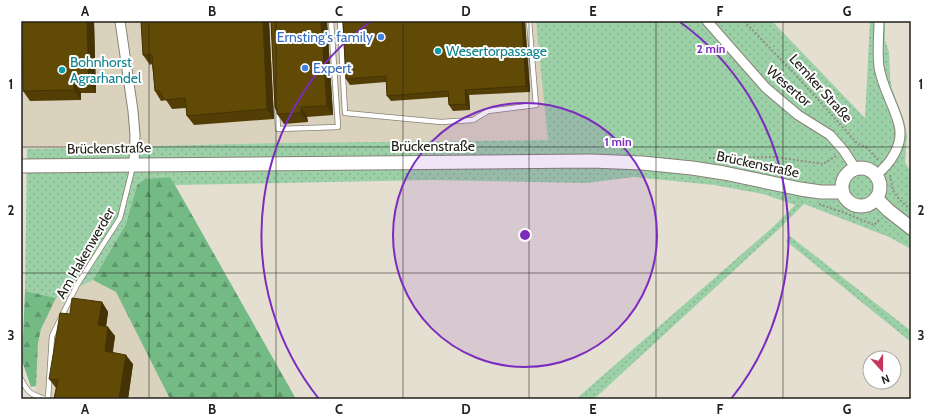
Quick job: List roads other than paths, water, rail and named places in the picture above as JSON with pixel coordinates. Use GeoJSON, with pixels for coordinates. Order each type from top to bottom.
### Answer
{"type":"FeatureCollection","features":[{"type":"Feature","properties":{"kind":"street"},"geometry":{"type":"LineString","coordinates":[[120,21],[133,111],[135,134],[134,164]]}},
{"type":"Feature","properties":{"kind":"street","name":"Wesertor"},"geometry":{"type":"LineString","coordinates":[[707,21],[766,88],[798,115],[830,134],[844,151],[855,168]]}},
{"type":"Feature","properties":{"kind":"street"},"geometry":{"type":"LineString","coordinates":[[879,21],[879,66],[888,98],[899,126],[900,138],[891,161],[880,171],[880,188],[872,203],[860,206],[848,202],[842,192],[841,186],[845,175],[855,168],[861,167],[880,171]]}},
{"type":"Feature","properties":{"kind":"street","name":"Brückenstraße"},"geometry":{"type":"LineString","coordinates":[[22,166],[591,161],[642,163],[692,168],[800,189],[821,192],[842,192]]}},
{"type":"Feature","properties":{"kind":"street"},"geometry":{"type":"LineString","coordinates":[[876,198],[888,210],[911,228]]}},
{"type":"Feature","properties":{"kind":"lane"},"geometry":{"type":"LineString","coordinates":[[277,106],[278,129],[338,127],[331,21]]}},
{"type":"Feature","properties":{"kind":"lane"},"geometry":{"type":"LineString","coordinates":[[340,21],[345,113],[441,122],[473,120],[488,111],[536,105],[529,21]]}},
{"type":"Feature","properties":{"kind":"lane","name":"Am Hakenwerder"},"geometry":{"type":"LineString","coordinates":[[48,399],[52,336],[77,285],[120,218],[134,164]]}},
{"type":"Feature","properties":{"kind":"lane"},"geometry":{"type":"LineString","coordinates":[[21,379],[25,388],[31,394],[44,399]]}},
{"type":"Feature","properties":{"kind":"place","name":"Ernsting's family"},"geometry":{"type":"Point","coordinates":[381,37]}},
{"type":"Feature","properties":{"kind":"place","name":"Wesertorpassage"},"geometry":{"type":"Point","coordinates":[438,51]}},
{"type":"Feature","properties":{"kind":"place","name":"Expert"},"geometry":{"type":"Point","coordinates":[305,68]}},
{"type":"Feature","properties":{"kind":"place","name":"Bohnhorst Agrarhandel"},"geometry":{"type":"Point","coordinates":[62,70]}}]}
